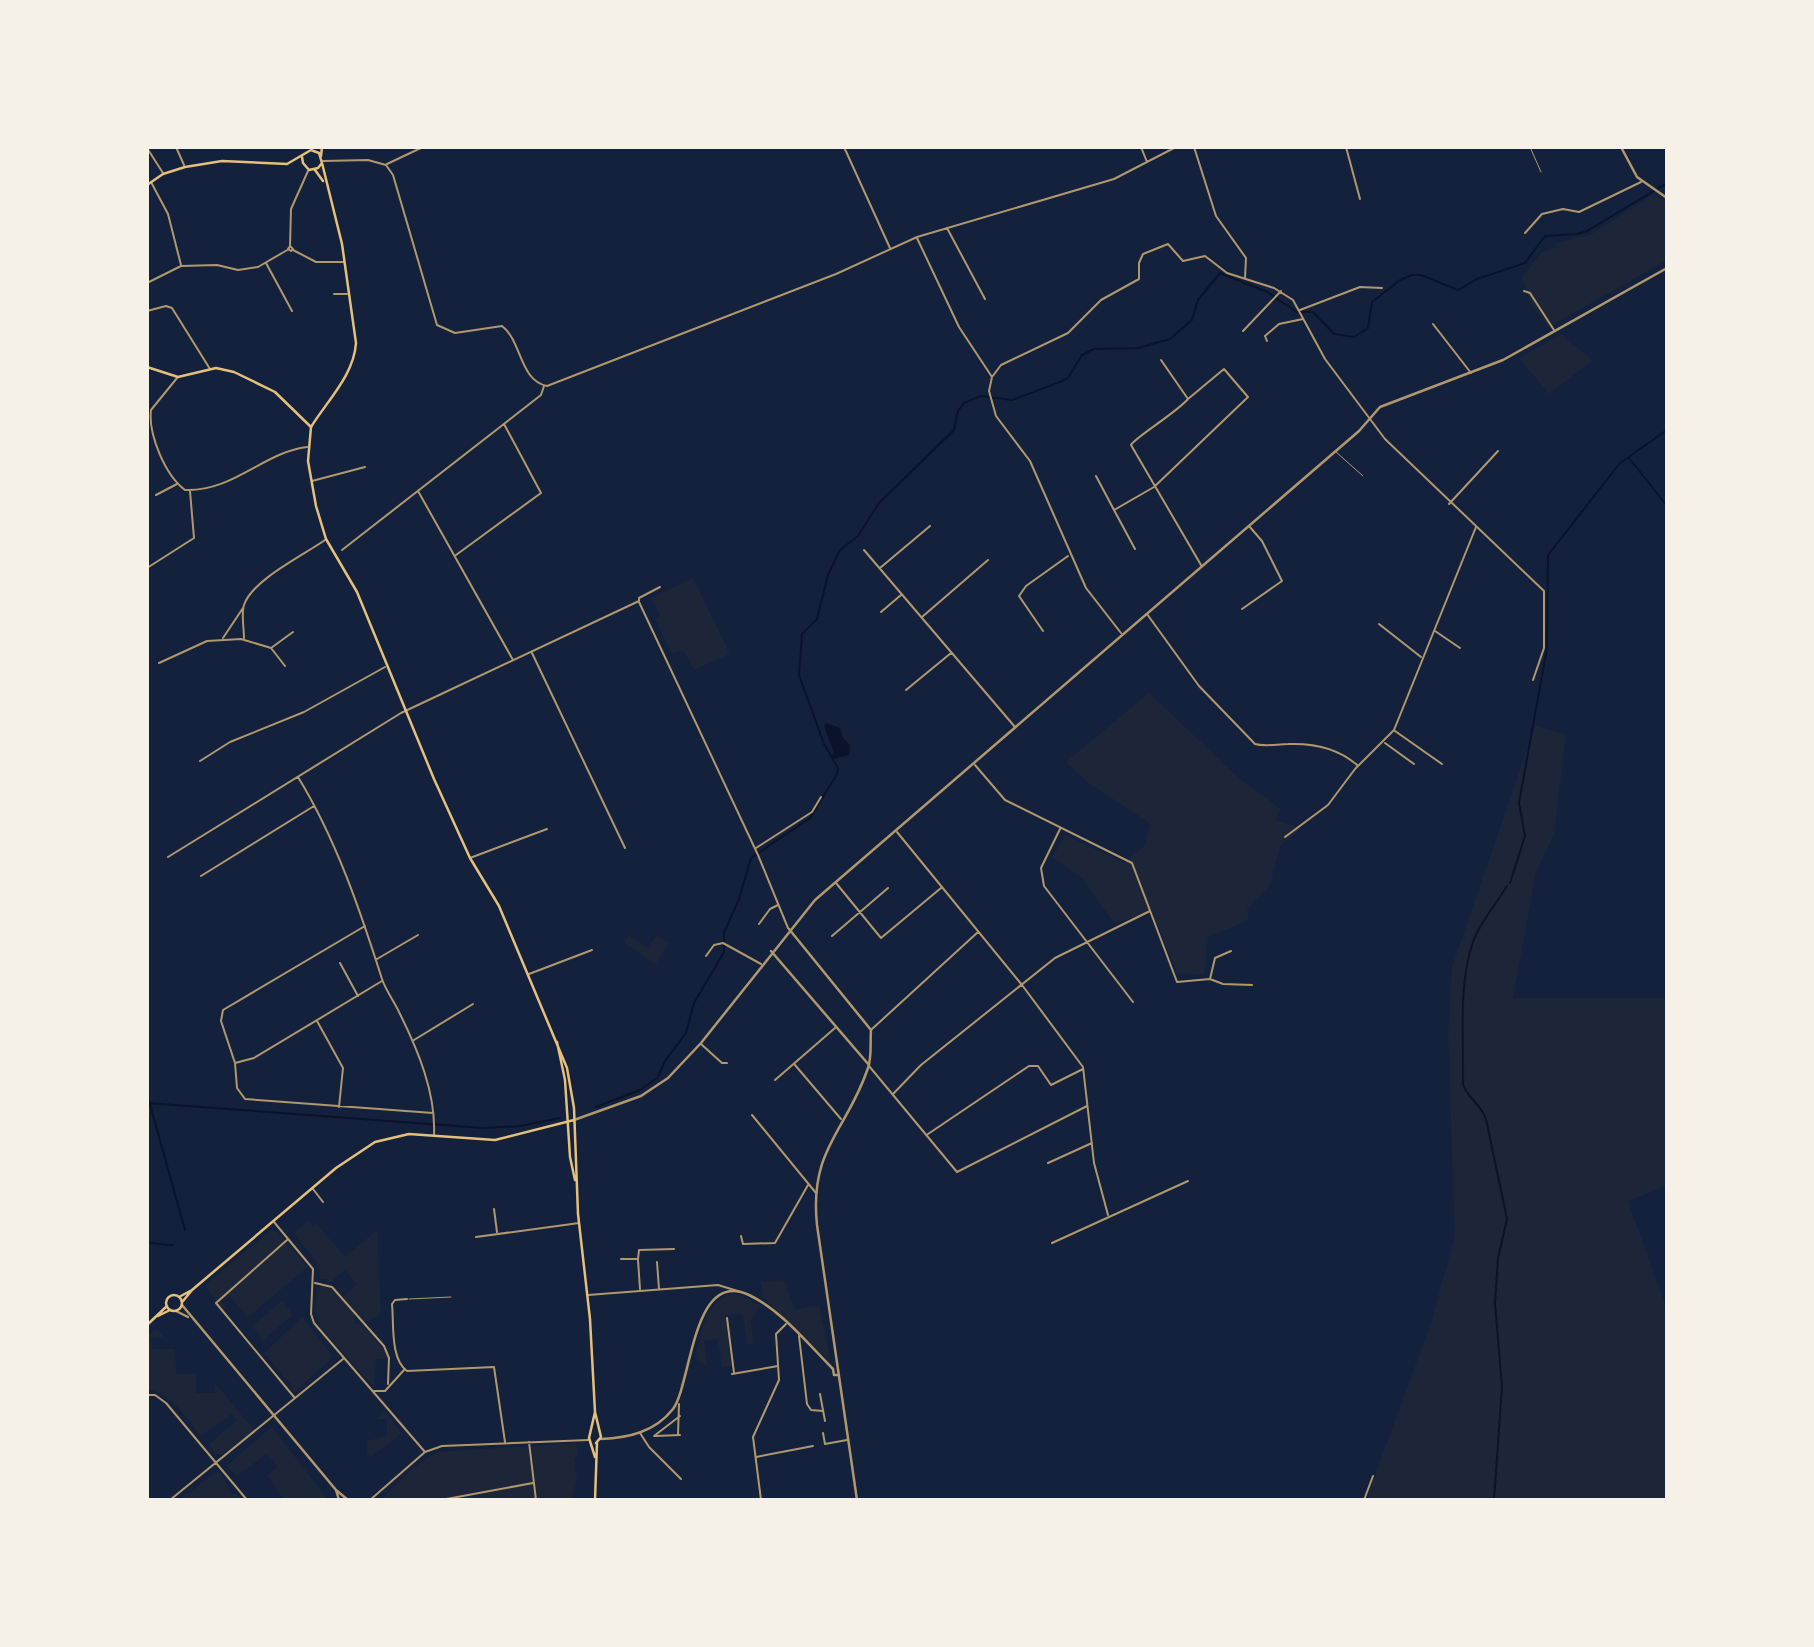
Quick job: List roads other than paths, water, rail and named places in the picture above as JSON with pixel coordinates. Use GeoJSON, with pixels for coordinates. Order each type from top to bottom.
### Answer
{"type":"FeatureCollection","features":[{"type":"Feature","properties":{"kind":"main road"},"geometry":{"type":"LineString","coordinates":[[323,147],[321,156],[326,185],[344,262],[355,337],[355,356],[345,377],[311,427],[307,447],[312,481],[326,539],[358,592],[386,666],[470,858],[493,894],[528,974],[556,1039],[571,1086],[575,1120],[576,1185],[588,1295],[595,1412],[592,1439],[595,1457],[595,1500]]}},
{"type":"Feature","properties":{"kind":"main road"},"geometry":{"type":"LineString","coordinates":[[149,183],[163,174],[185,167],[222,161],[282,164],[302,158],[311,148],[321,156]]}},
{"type":"Feature","properties":{"kind":"main road"},"geometry":{"type":"LineString","coordinates":[[302,158],[304,166],[309,170],[315,170],[322,162]]}},
{"type":"Feature","properties":{"kind":"main road"},"geometry":{"type":"LineString","coordinates":[[315,170],[326,185]]}},
{"type":"Feature","properties":{"kind":"main road"},"geometry":{"type":"LineString","coordinates":[[147,367],[178,377],[210,369],[234,372],[268,387],[311,427]]}},
{"type":"Feature","properties":{"kind":"main road"},"geometry":{"type":"LineString","coordinates":[[556,1039],[565,1080],[570,1157],[576,1185]]}},
{"type":"Feature","properties":{"kind":"main road"},"geometry":{"type":"LineString","coordinates":[[168,1308],[176,1311],[192,1290],[312,1188],[354,1155],[379,1140],[402,1135],[495,1140],[575,1120]]}},
{"type":"Feature","properties":{"kind":"main road"},"geometry":{"type":"LineString","coordinates":[[147,1325],[168,1308],[169,1297],[179,1297],[192,1290]]}},
{"type":"Feature","properties":{"kind":"main road"},"geometry":{"type":"LineString","coordinates":[[179,1297],[182,1303]]}},
{"type":"Feature","properties":{"kind":"main road"},"geometry":{"type":"LineString","coordinates":[[595,1412],[601,1436]]}},
{"type":"Feature","properties":{"kind":"main road"},"geometry":{"type":"LineString","coordinates":[[592,1439],[594,1431],[601,1436]]}},
{"type":"Feature","properties":{"kind":"main road"},"geometry":{"type":"LineString","coordinates":[[592,1439],[601,1436]]}},
{"type":"Feature","properties":{"kind":"street"},"geometry":{"type":"LineString","coordinates":[[176,147],[185,167]]}},
{"type":"Feature","properties":{"kind":"street"},"geometry":{"type":"LineString","coordinates":[[386,165],[423,147]]}},
{"type":"Feature","properties":{"kind":"street"},"geometry":{"type":"LineString","coordinates":[[844,147],[890,249]]}},
{"type":"Feature","properties":{"kind":"street"},"geometry":{"type":"LineString","coordinates":[[1141,147],[1147,162]]}},
{"type":"Feature","properties":{"kind":"street"},"geometry":{"type":"LineString","coordinates":[[322,162],[368,160],[386,165],[393,175],[437,325],[455,333],[502,326],[512,337],[531,377],[544,386],[560,384],[676,334],[836,274],[917,237],[1114,179],[1176,147]]}},
{"type":"Feature","properties":{"kind":"street"},"geometry":{"type":"LineString","coordinates":[[1194,147],[1218,222],[1232,235],[1246,258],[1245,279]]}},
{"type":"Feature","properties":{"kind":"street"},"geometry":{"type":"LineString","coordinates":[[1346,147],[1360,199]]}},
{"type":"Feature","properties":{"kind":"street"},"geometry":{"type":"LineString","coordinates":[[1621,147],[1642,182],[1667,198]]}},
{"type":"Feature","properties":{"kind":"street"},"geometry":{"type":"LineString","coordinates":[[147,148],[163,174]]}},
{"type":"Feature","properties":{"kind":"street"},"geometry":{"type":"LineString","coordinates":[[291,249],[291,209],[309,170]]}},
{"type":"Feature","properties":{"kind":"street"},"geometry":{"type":"LineString","coordinates":[[1525,233],[1542,214],[1563,209],[1578,212],[1642,182]]}},
{"type":"Feature","properties":{"kind":"street"},"geometry":{"type":"LineString","coordinates":[[149,183],[168,214],[181,266]]}},
{"type":"Feature","properties":{"kind":"street"},"geometry":{"type":"LineString","coordinates":[[946,228],[985,299]]}},
{"type":"Feature","properties":{"kind":"street"},"geometry":{"type":"LineString","coordinates":[[917,237],[959,327],[992,377]]}},
{"type":"Feature","properties":{"kind":"street"},"geometry":{"type":"LineString","coordinates":[[1122,634],[1086,588],[1030,461],[1021,445],[1000,423],[989,395],[992,377],[1001,365],[1068,333],[1101,300],[1136,282],[1139,279],[1140,258],[1163,244],[1171,246],[1183,261],[1205,256],[1227,273],[1281,291],[1293,300],[1325,359],[1370,420],[1449,503],[1544,591],[1544,648],[1533,680]]}},
{"type":"Feature","properties":{"kind":"street"},"geometry":{"type":"LineString","coordinates":[[147,283],[181,266],[207,265],[238,270],[258,267],[291,249]]}},
{"type":"Feature","properties":{"kind":"street"},"geometry":{"type":"LineString","coordinates":[[291,249],[316,261],[344,262]]}},
{"type":"Feature","properties":{"kind":"street"},"geometry":{"type":"LineString","coordinates":[[266,261],[292,311]]}},
{"type":"Feature","properties":{"kind":"street"},"geometry":{"type":"LineString","coordinates":[[575,1120],[620,1105],[653,1089],[679,1068],[810,905],[1335,452],[1370,420],[1380,407],[1503,360],[1667,268]]}},
{"type":"Feature","properties":{"kind":"street"},"geometry":{"type":"LineString","coordinates":[[1300,310],[1360,286],[1382,288]]}},
{"type":"Feature","properties":{"kind":"street"},"geometry":{"type":"LineString","coordinates":[[1243,331],[1281,291]]}},
{"type":"Feature","properties":{"kind":"street"},"geometry":{"type":"LineString","coordinates":[[1524,291],[1530,293],[1555,331]]}},
{"type":"Feature","properties":{"kind":"street"},"geometry":{"type":"LineString","coordinates":[[334,294],[347,294]]}},
{"type":"Feature","properties":{"kind":"street"},"geometry":{"type":"LineString","coordinates":[[147,311],[166,306],[172,308],[210,369]]}},
{"type":"Feature","properties":{"kind":"street"},"geometry":{"type":"LineString","coordinates":[[1267,341],[1265,336],[1276,326],[1304,319]]}},
{"type":"Feature","properties":{"kind":"street"},"geometry":{"type":"LineString","coordinates":[[1433,324],[1471,373]]}},
{"type":"Feature","properties":{"kind":"street"},"geometry":{"type":"LineString","coordinates":[[1161,360],[1188,399]]}},
{"type":"Feature","properties":{"kind":"street"},"geometry":{"type":"LineString","coordinates":[[1114,510],[1154,487],[1248,397],[1224,369],[1164,422],[1131,442],[1132,449],[1154,487],[1201,566]]}},
{"type":"Feature","properties":{"kind":"street"},"geometry":{"type":"LineString","coordinates":[[178,377],[151,410],[155,439],[177,483],[190,490],[229,483],[299,448],[307,447]]}},
{"type":"Feature","properties":{"kind":"street"},"geometry":{"type":"LineString","coordinates":[[335,555],[541,396],[544,386]]}},
{"type":"Feature","properties":{"kind":"street"},"geometry":{"type":"LineString","coordinates":[[455,555],[541,491],[503,423]]}},
{"type":"Feature","properties":{"kind":"street"},"geometry":{"type":"LineString","coordinates":[[147,440],[155,439]]}},
{"type":"Feature","properties":{"kind":"street"},"geometry":{"type":"LineString","coordinates":[[1449,503],[1498,452]]}},
{"type":"Feature","properties":{"kind":"street"},"geometry":{"type":"LineString","coordinates":[[312,481],[365,467]]}},
{"type":"Feature","properties":{"kind":"street"},"geometry":{"type":"LineString","coordinates":[[1096,476],[1135,550]]}},
{"type":"Feature","properties":{"kind":"street"},"geometry":{"type":"LineString","coordinates":[[156,495],[177,483]]}},
{"type":"Feature","properties":{"kind":"street"},"geometry":{"type":"LineString","coordinates":[[147,568],[194,538],[190,490]]}},
{"type":"Feature","properties":{"kind":"street"},"geometry":{"type":"LineString","coordinates":[[417,490],[514,661]]}},
{"type":"Feature","properties":{"kind":"street"},"geometry":{"type":"LineString","coordinates":[[880,568],[930,526]]}},
{"type":"Feature","properties":{"kind":"street"},"geometry":{"type":"LineString","coordinates":[[1242,609],[1282,581],[1262,541],[1248,526]]}},
{"type":"Feature","properties":{"kind":"street"},"geometry":{"type":"LineString","coordinates":[[1285,837],[1328,805],[1358,766],[1384,743],[1394,730],[1476,527]]}},
{"type":"Feature","properties":{"kind":"street"},"geometry":{"type":"LineString","coordinates":[[223,639],[262,583],[326,539]]}},
{"type":"Feature","properties":{"kind":"street"},"geometry":{"type":"LineString","coordinates":[[864,550],[1016,728]]}},
{"type":"Feature","properties":{"kind":"street"},"geometry":{"type":"LineString","coordinates":[[1043,631],[1019,596],[1031,581],[1070,555]]}},
{"type":"Feature","properties":{"kind":"street"},"geometry":{"type":"LineString","coordinates":[[922,617],[988,560]]}},
{"type":"Feature","properties":{"kind":"street"},"geometry":{"type":"LineString","coordinates":[[168,857],[405,711],[639,601],[639,598],[660,587]]}},
{"type":"Feature","properties":{"kind":"street"},"geometry":{"type":"LineString","coordinates":[[881,612],[901,594]]}},
{"type":"Feature","properties":{"kind":"street"},"geometry":{"type":"LineString","coordinates":[[639,601],[756,850],[789,929],[871,1030],[869,1066],[824,1155],[816,1193],[817,1225],[835,1368],[833,1374],[838,1375]]}},
{"type":"Feature","properties":{"kind":"street"},"geometry":{"type":"LineString","coordinates":[[243,607],[244,639]]}},
{"type":"Feature","properties":{"kind":"street"},"geometry":{"type":"LineString","coordinates":[[1147,613],[1199,687],[1255,744],[1297,743],[1326,747],[1341,753],[1358,766]]}},
{"type":"Feature","properties":{"kind":"street"},"geometry":{"type":"LineString","coordinates":[[1379,624],[1422,657]]}},
{"type":"Feature","properties":{"kind":"street"},"geometry":{"type":"LineString","coordinates":[[1434,630],[1460,648]]}},
{"type":"Feature","properties":{"kind":"street"},"geometry":{"type":"LineString","coordinates":[[159,663],[207,641],[244,639],[255,646],[271,648],[293,632]]}},
{"type":"Feature","properties":{"kind":"street"},"geometry":{"type":"LineString","coordinates":[[271,648],[285,666]]}},
{"type":"Feature","properties":{"kind":"street"},"geometry":{"type":"LineString","coordinates":[[532,652],[625,848]]}},
{"type":"Feature","properties":{"kind":"street"},"geometry":{"type":"LineString","coordinates":[[906,691],[951,653]]}},
{"type":"Feature","properties":{"kind":"street"},"geometry":{"type":"LineString","coordinates":[[200,761],[230,742],[304,712],[386,666]]}},
{"type":"Feature","properties":{"kind":"street"},"geometry":{"type":"LineString","coordinates":[[1394,730],[1442,764]]}},
{"type":"Feature","properties":{"kind":"street"},"geometry":{"type":"LineString","coordinates":[[1384,743],[1414,764]]}},
{"type":"Feature","properties":{"kind":"street"},"geometry":{"type":"LineString","coordinates":[[974,764],[1005,800],[1132,863],[1177,982],[1210,979],[1223,984],[1252,985]]}},
{"type":"Feature","properties":{"kind":"street"},"geometry":{"type":"LineString","coordinates":[[298,777],[315,806],[365,926],[382,981],[413,1041],[434,1113],[434,1136]]}},
{"type":"Feature","properties":{"kind":"street"},"geometry":{"type":"LineString","coordinates":[[756,850],[812,812],[821,797]]}},
{"type":"Feature","properties":{"kind":"street"},"geometry":{"type":"LineString","coordinates":[[201,876],[315,806]]}},
{"type":"Feature","properties":{"kind":"street"},"geometry":{"type":"LineString","coordinates":[[1061,828],[1041,868],[1041,878],[1048,893],[1133,1002]]}},
{"type":"Feature","properties":{"kind":"street"},"geometry":{"type":"LineString","coordinates":[[470,858],[547,829]]}},
{"type":"Feature","properties":{"kind":"street"},"geometry":{"type":"LineString","coordinates":[[897,831],[1022,985],[1084,1069],[1096,1173],[1108,1215]]}},
{"type":"Feature","properties":{"kind":"street"},"geometry":{"type":"LineString","coordinates":[[835,882],[881,938],[942,888]]}},
{"type":"Feature","properties":{"kind":"street"},"geometry":{"type":"LineString","coordinates":[[832,936],[888,888]]}},
{"type":"Feature","properties":{"kind":"street"},"geometry":{"type":"LineString","coordinates":[[759,923],[770,909],[779,905]]}},
{"type":"Feature","properties":{"kind":"street"},"geometry":{"type":"LineString","coordinates":[[893,1094],[921,1065],[1055,958],[1151,911]]}},
{"type":"Feature","properties":{"kind":"street"},"geometry":{"type":"LineString","coordinates":[[365,926],[223,1010],[221,1021],[235,1063],[237,1088],[245,1099],[338,1108],[434,1113]]}},
{"type":"Feature","properties":{"kind":"street"},"geometry":{"type":"LineString","coordinates":[[871,1030],[979,931]]}},
{"type":"Feature","properties":{"kind":"street"},"geometry":{"type":"LineString","coordinates":[[377,959],[418,934]]}},
{"type":"Feature","properties":{"kind":"street"},"geometry":{"type":"LineString","coordinates":[[706,956],[714,945],[723,943],[761,964]]}},
{"type":"Feature","properties":{"kind":"street"},"geometry":{"type":"LineString","coordinates":[[528,974],[592,950]]}},
{"type":"Feature","properties":{"kind":"street"},"geometry":{"type":"LineString","coordinates":[[771,951],[957,1172],[1088,1105]]}},
{"type":"Feature","properties":{"kind":"street"},"geometry":{"type":"LineString","coordinates":[[1210,979],[1215,958],[1231,951]]}},
{"type":"Feature","properties":{"kind":"street"},"geometry":{"type":"LineString","coordinates":[[340,963],[358,996]]}},
{"type":"Feature","properties":{"kind":"street"},"geometry":{"type":"LineString","coordinates":[[235,1063],[254,1058],[382,981]]}},
{"type":"Feature","properties":{"kind":"street"},"geometry":{"type":"LineString","coordinates":[[413,1041],[473,1004]]}},
{"type":"Feature","properties":{"kind":"street"},"geometry":{"type":"LineString","coordinates":[[317,1020],[342,1068],[338,1108]]}},
{"type":"Feature","properties":{"kind":"street"},"geometry":{"type":"LineString","coordinates":[[775,1080],[836,1027]]}},
{"type":"Feature","properties":{"kind":"street"},"geometry":{"type":"LineString","coordinates":[[701,1043],[722,1063],[727,1063]]}},
{"type":"Feature","properties":{"kind":"street"},"geometry":{"type":"LineString","coordinates":[[794,1064],[841,1119]]}},
{"type":"Feature","properties":{"kind":"street"},"geometry":{"type":"LineString","coordinates":[[926,1135],[1029,1066],[1038,1066],[1051,1085],[1084,1069]]}},
{"type":"Feature","properties":{"kind":"street"},"geometry":{"type":"LineString","coordinates":[[752,1115],[816,1193]]}},
{"type":"Feature","properties":{"kind":"street"},"geometry":{"type":"LineString","coordinates":[[1048,1163],[1093,1143]]}},
{"type":"Feature","properties":{"kind":"street"},"geometry":{"type":"LineString","coordinates":[[1052,1242],[1188,1181]]}},
{"type":"Feature","properties":{"kind":"street"},"geometry":{"type":"LineString","coordinates":[[741,1236],[743,1244],[775,1243],[808,1185]]}},
{"type":"Feature","properties":{"kind":"street"},"geometry":{"type":"LineString","coordinates":[[312,1188],[323,1202]]}},
{"type":"Feature","properties":{"kind":"street"},"geometry":{"type":"LineString","coordinates":[[494,1209],[498,1234]]}},
{"type":"Feature","properties":{"kind":"street"},"geometry":{"type":"LineString","coordinates":[[273,1221],[311,1264],[314,1283],[312,1320],[425,1452]]}},
{"type":"Feature","properties":{"kind":"street"},"geometry":{"type":"LineString","coordinates":[[476,1237],[579,1223]]}},
{"type":"Feature","properties":{"kind":"street"},"geometry":{"type":"LineString","coordinates":[[288,1239],[216,1303],[295,1398]]}},
{"type":"Feature","properties":{"kind":"street"},"geometry":{"type":"LineString","coordinates":[[640,1291],[639,1250],[674,1249]]}},
{"type":"Feature","properties":{"kind":"street"},"geometry":{"type":"LineString","coordinates":[[621,1259],[638,1259]]}},
{"type":"Feature","properties":{"kind":"street"},"geometry":{"type":"LineString","coordinates":[[657,1262],[659,1290]]}},
{"type":"Feature","properties":{"kind":"street"},"geometry":{"type":"LineString","coordinates":[[314,1283],[330,1286],[384,1346],[389,1358],[388,1384],[385,1391],[373,1391]]}},
{"type":"Feature","properties":{"kind":"street"},"geometry":{"type":"LineString","coordinates":[[588,1295],[718,1285],[758,1300],[840,1371],[838,1375],[857,1500]]}},
{"type":"Feature","properties":{"kind":"street"},"geometry":{"type":"LineString","coordinates":[[601,1436],[612,1438],[640,1433],[665,1417],[676,1404],[701,1318],[709,1305],[723,1294],[741,1292]]}},
{"type":"Feature","properties":{"kind":"street"},"geometry":{"type":"LineString","coordinates":[[404,1370],[396,1346],[393,1304],[395,1300],[407,1299]]}},
{"type":"Feature","properties":{"kind":"street"},"geometry":{"type":"LineString","coordinates":[[182,1303],[191,1319],[336,1490],[348,1500]]}},
{"type":"Feature","properties":{"kind":"street"},"geometry":{"type":"LineString","coordinates":[[176,1311],[191,1319]]}},
{"type":"Feature","properties":{"kind":"street"},"geometry":{"type":"LineString","coordinates":[[727,1318],[733,1373],[780,1365]]}},
{"type":"Feature","properties":{"kind":"street"},"geometry":{"type":"LineString","coordinates":[[761,1500],[754,1433],[776,1388],[780,1365],[776,1334],[787,1324]]}},
{"type":"Feature","properties":{"kind":"street"},"geometry":{"type":"LineString","coordinates":[[799,1335],[807,1404],[811,1410],[823,1411]]}},
{"type":"Feature","properties":{"kind":"street"},"geometry":{"type":"LineString","coordinates":[[170,1500],[343,1358]]}},
{"type":"Feature","properties":{"kind":"street"},"geometry":{"type":"LineString","coordinates":[[388,1384],[404,1370],[494,1367],[505,1442]]}},
{"type":"Feature","properties":{"kind":"street"},"geometry":{"type":"LineString","coordinates":[[820,1394],[825,1420]]}},
{"type":"Feature","properties":{"kind":"street"},"geometry":{"type":"LineString","coordinates":[[147,1395],[155,1395],[166,1403],[247,1500]]}},
{"type":"Feature","properties":{"kind":"street"},"geometry":{"type":"LineString","coordinates":[[679,1404],[680,1416],[679,1435],[654,1436],[680,1416]]}},
{"type":"Feature","properties":{"kind":"street"},"geometry":{"type":"LineString","coordinates":[[640,1433],[649,1447],[681,1479]]}},
{"type":"Feature","properties":{"kind":"street"},"geometry":{"type":"LineString","coordinates":[[823,1433],[825,1444],[848,1440]]}},
{"type":"Feature","properties":{"kind":"street"},"geometry":{"type":"LineString","coordinates":[[369,1499],[425,1452],[447,1445],[592,1439]]}},
{"type":"Feature","properties":{"kind":"street"},"geometry":{"type":"LineString","coordinates":[[528,1441],[536,1500]]}},
{"type":"Feature","properties":{"kind":"street"},"geometry":{"type":"LineString","coordinates":[[755,1457],[813,1446]]}},
{"type":"Feature","properties":{"kind":"street"},"geometry":{"type":"LineString","coordinates":[[1364,1500],[1373,1476]]}},
{"type":"Feature","properties":{"kind":"street"},"geometry":{"type":"LineString","coordinates":[[441,1500],[533,1483]]}},
{"type":"Feature","properties":{"kind":"street"},"geometry":{"type":"LineString","coordinates":[[336,1490],[339,1500]]}},
{"type":"Feature","properties":{"kind":"lane"},"geometry":{"type":"LineString","coordinates":[[1530,147],[1541,172]]}},
{"type":"Feature","properties":{"kind":"lane"},"geometry":{"type":"LineString","coordinates":[[1335,452],[1363,477]]}},
{"type":"Feature","properties":{"kind":"lane"},"geometry":{"type":"LineString","coordinates":[[407,1299],[451,1297]]}},
{"type":"Feature","properties":{"kind":"waterway"},"geometry":{"type":"LineString","coordinates":[[596,1107],[640,1090],[658,1077],[665,1061],[686,1033],[694,1003],[724,952],[724,933],[739,899],[751,858],[810,818],[837,774],[838,768],[824,744],[799,675],[802,634],[817,619],[828,575],[840,550],[858,536],[879,503],[954,430],[958,411],[964,403],[981,396],[1012,400],[1060,382],[1068,378],[1082,355],[1094,349],[1138,348],[1170,339],[1192,320],[1198,300],[1220,273],[1267,292],[1297,312],[1313,312],[1334,334],[1354,337],[1368,328],[1372,302],[1400,280],[1421,275],[1458,290],[1477,279],[1525,263],[1545,236],[1587,231],[1667,183]]}},
{"type":"Feature","properties":{"kind":"waterway"},"geometry":{"type":"LineString","coordinates":[[1510,883],[1525,836],[1519,803],[1547,648],[1548,555],[1620,463],[1667,430]]}},
{"type":"Feature","properties":{"kind":"waterway"},"geometry":{"type":"LineString","coordinates":[[1629,458],[1667,506]]}},
{"type":"Feature","properties":{"kind":"waterway"},"geometry":{"type":"LineString","coordinates":[[1494,1500],[1502,1387],[1495,1303],[1498,1258],[1507,1219],[1486,1119],[1463,1084],[1463,1012],[1465,976],[1473,942],[1507,886]]}},
{"type":"Feature","properties":{"kind":"waterway"},"geometry":{"type":"LineString","coordinates":[[147,1094],[185,1230]]}},
{"type":"Feature","properties":{"kind":"waterway"},"geometry":{"type":"LineString","coordinates":[[147,1103],[483,1128],[520,1126],[560,1118]]}},
{"type":"Feature","properties":{"kind":"waterway"},"geometry":{"type":"LineString","coordinates":[[147,1243],[173,1245]]}}]}
